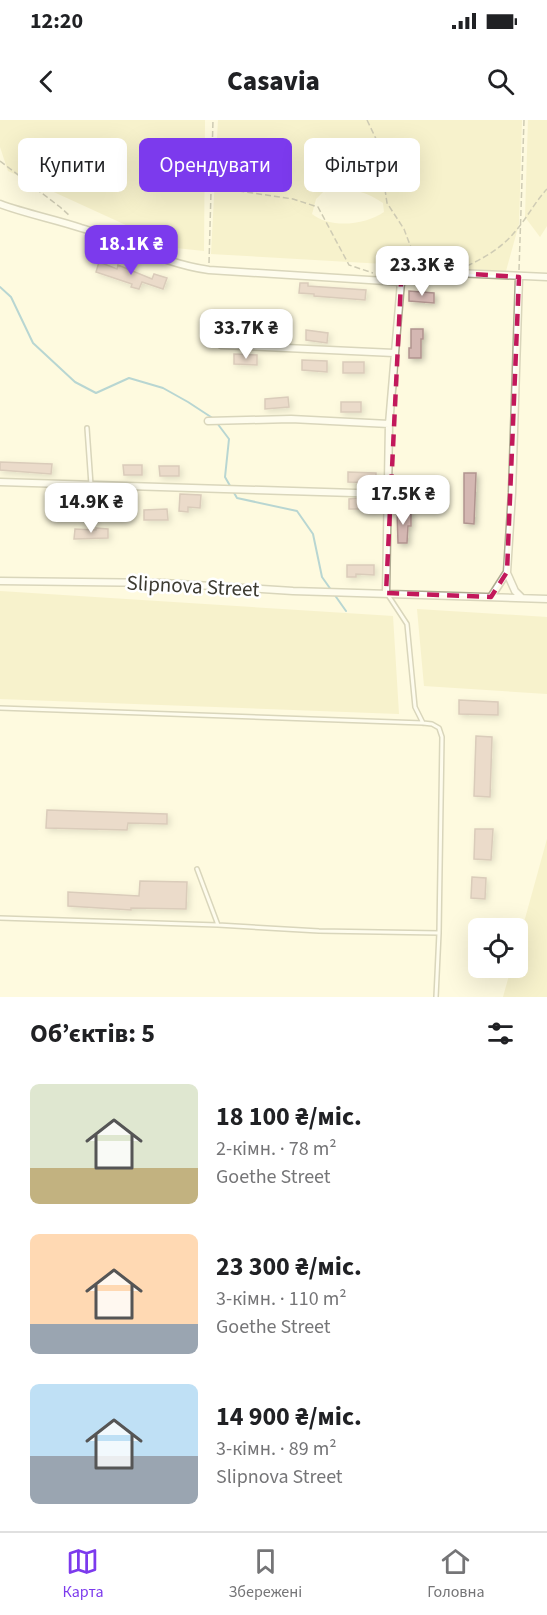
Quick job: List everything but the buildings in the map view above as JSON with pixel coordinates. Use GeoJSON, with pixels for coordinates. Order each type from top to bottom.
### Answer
{"type":"FeatureCollection","features":[{"type":"Feature","properties":{"kind":"street"},"geometry":{"type":"LineString","coordinates":[[0,204],[27,214],[81,228],[188,267],[209,270],[401,282],[431,274],[456,273],[547,277]]}},
{"type":"Feature","properties":{"kind":"street"},"geometry":{"type":"LineString","coordinates":[[519,276],[507,572],[515,591],[522,598]]}},
{"type":"Feature","properties":{"kind":"street"},"geometry":{"type":"LineString","coordinates":[[386,593],[389,424],[401,282]]}},
{"type":"Feature","properties":{"kind":"street"},"geometry":{"type":"LineString","coordinates":[[221,345],[394,353]]}},
{"type":"Feature","properties":{"kind":"street"},"geometry":{"type":"LineString","coordinates":[[208,421],[291,419],[389,424]]}},
{"type":"Feature","properties":{"kind":"street"},"geometry":{"type":"LineString","coordinates":[[0,482],[387,494]]}},
{"type":"Feature","properties":{"kind":"street"},"geometry":{"type":"LineString","coordinates":[[491,597],[507,572]]}},
{"type":"Feature","properties":{"kind":"street","name":"Slipnova Street"},"geometry":{"type":"LineString","coordinates":[[0,582],[163,583],[216,588],[547,599]]}},
{"type":"Feature","properties":{"kind":"lane"},"geometry":{"type":"LineString","coordinates":[[87,428],[91,484]]}},
{"type":"Feature","properties":{"kind":"lane"},"geometry":{"type":"LineString","coordinates":[[386,593],[407,624],[415,706],[423,723]]}},
{"type":"Feature","properties":{"kind":"lane"},"geometry":{"type":"LineString","coordinates":[[0,708],[423,723],[439,728],[442,737],[436,997]]}},
{"type":"Feature","properties":{"kind":"lane"},"geometry":{"type":"LineString","coordinates":[[197,868],[218,925]]}},
{"type":"Feature","properties":{"kind":"lane"},"geometry":{"type":"LineString","coordinates":[[0,918],[218,925],[319,931],[439,933]]}},
{"type":"Feature","properties":{"kind":"path"},"geometry":{"type":"LineString","coordinates":[[213,120],[213,138]]}},
{"type":"Feature","properties":{"kind":"path"},"geometry":{"type":"LineString","coordinates":[[367,120],[378,142],[387,203],[404,229],[418,269],[431,274]]}},
{"type":"Feature","properties":{"kind":"path"},"geometry":{"type":"LineString","coordinates":[[519,276],[524,120]]}},
{"type":"Feature","properties":{"kind":"path"},"geometry":{"type":"LineString","coordinates":[[0,161],[60,207],[81,228]]}},
{"type":"Feature","properties":{"kind":"path"},"geometry":{"type":"LineString","coordinates":[[456,273],[487,256],[513,234],[547,189]]}},
{"type":"Feature","properties":{"kind":"path"},"geometry":{"type":"LineString","coordinates":[[209,270],[211,192]]}},
{"type":"Feature","properties":{"kind":"path"},"geometry":{"type":"LineString","coordinates":[[246,192],[293,199],[318,207],[349,265],[380,275]]}},
{"type":"Feature","properties":{"kind":"highlighted area"},"geometry":{"type":"Polygon","coordinates":[[[456,273],[519,277],[507,572],[491,597],[386,593],[401,282],[456,273]]]}},
{"type":"Feature","properties":{"kind":"shaded area"},"geometry":{"type":"Polygon","coordinates":[[[0,120],[205,120],[205,138],[139,138],[139,192],[204,192],[204,251],[176,248],[54,192],[127,192],[127,138],[18,138],[18,176],[8,171],[0,147],[0,120]]]}},
{"type":"Feature","properties":{"kind":"shaded area"},"geometry":{"type":"Polygon","coordinates":[[[218,120],[522,120],[519,224],[506,271],[211,254],[214,192],[292,192],[292,138],[217,138],[218,120]]]}},
{"type":"Feature","properties":{"kind":"shaded area"},"geometry":{"type":"Polygon","coordinates":[[[528,120],[547,120],[547,226],[540,237],[525,217],[528,120]]]}},
{"type":"Feature","properties":{"kind":"shaded area"},"geometry":{"type":"Polygon","coordinates":[[[0,591],[393,616],[399,714],[0,699],[0,591]]]}},
{"type":"Feature","properties":{"kind":"shaded area"},"geometry":{"type":"Polygon","coordinates":[[[417,609],[547,617],[547,694],[424,686],[417,609]]]}},
{"type":"Feature","properties":{"kind":"shaded area"},"geometry":{"type":"Polygon","coordinates":[[[547,839],[547,997],[503,997],[508,978],[528,978],[528,918],[525,918],[547,839]]]}},
{"type":"Feature","properties":{"kind":"waterway"},"geometry":{"type":"LineString","coordinates":[[0,287],[11,297],[33,343],[75,382],[96,393],[129,378],[163,388],[214,419],[229,439],[225,477],[237,498],[297,511],[313,534],[322,577],[346,611]]}}]}
